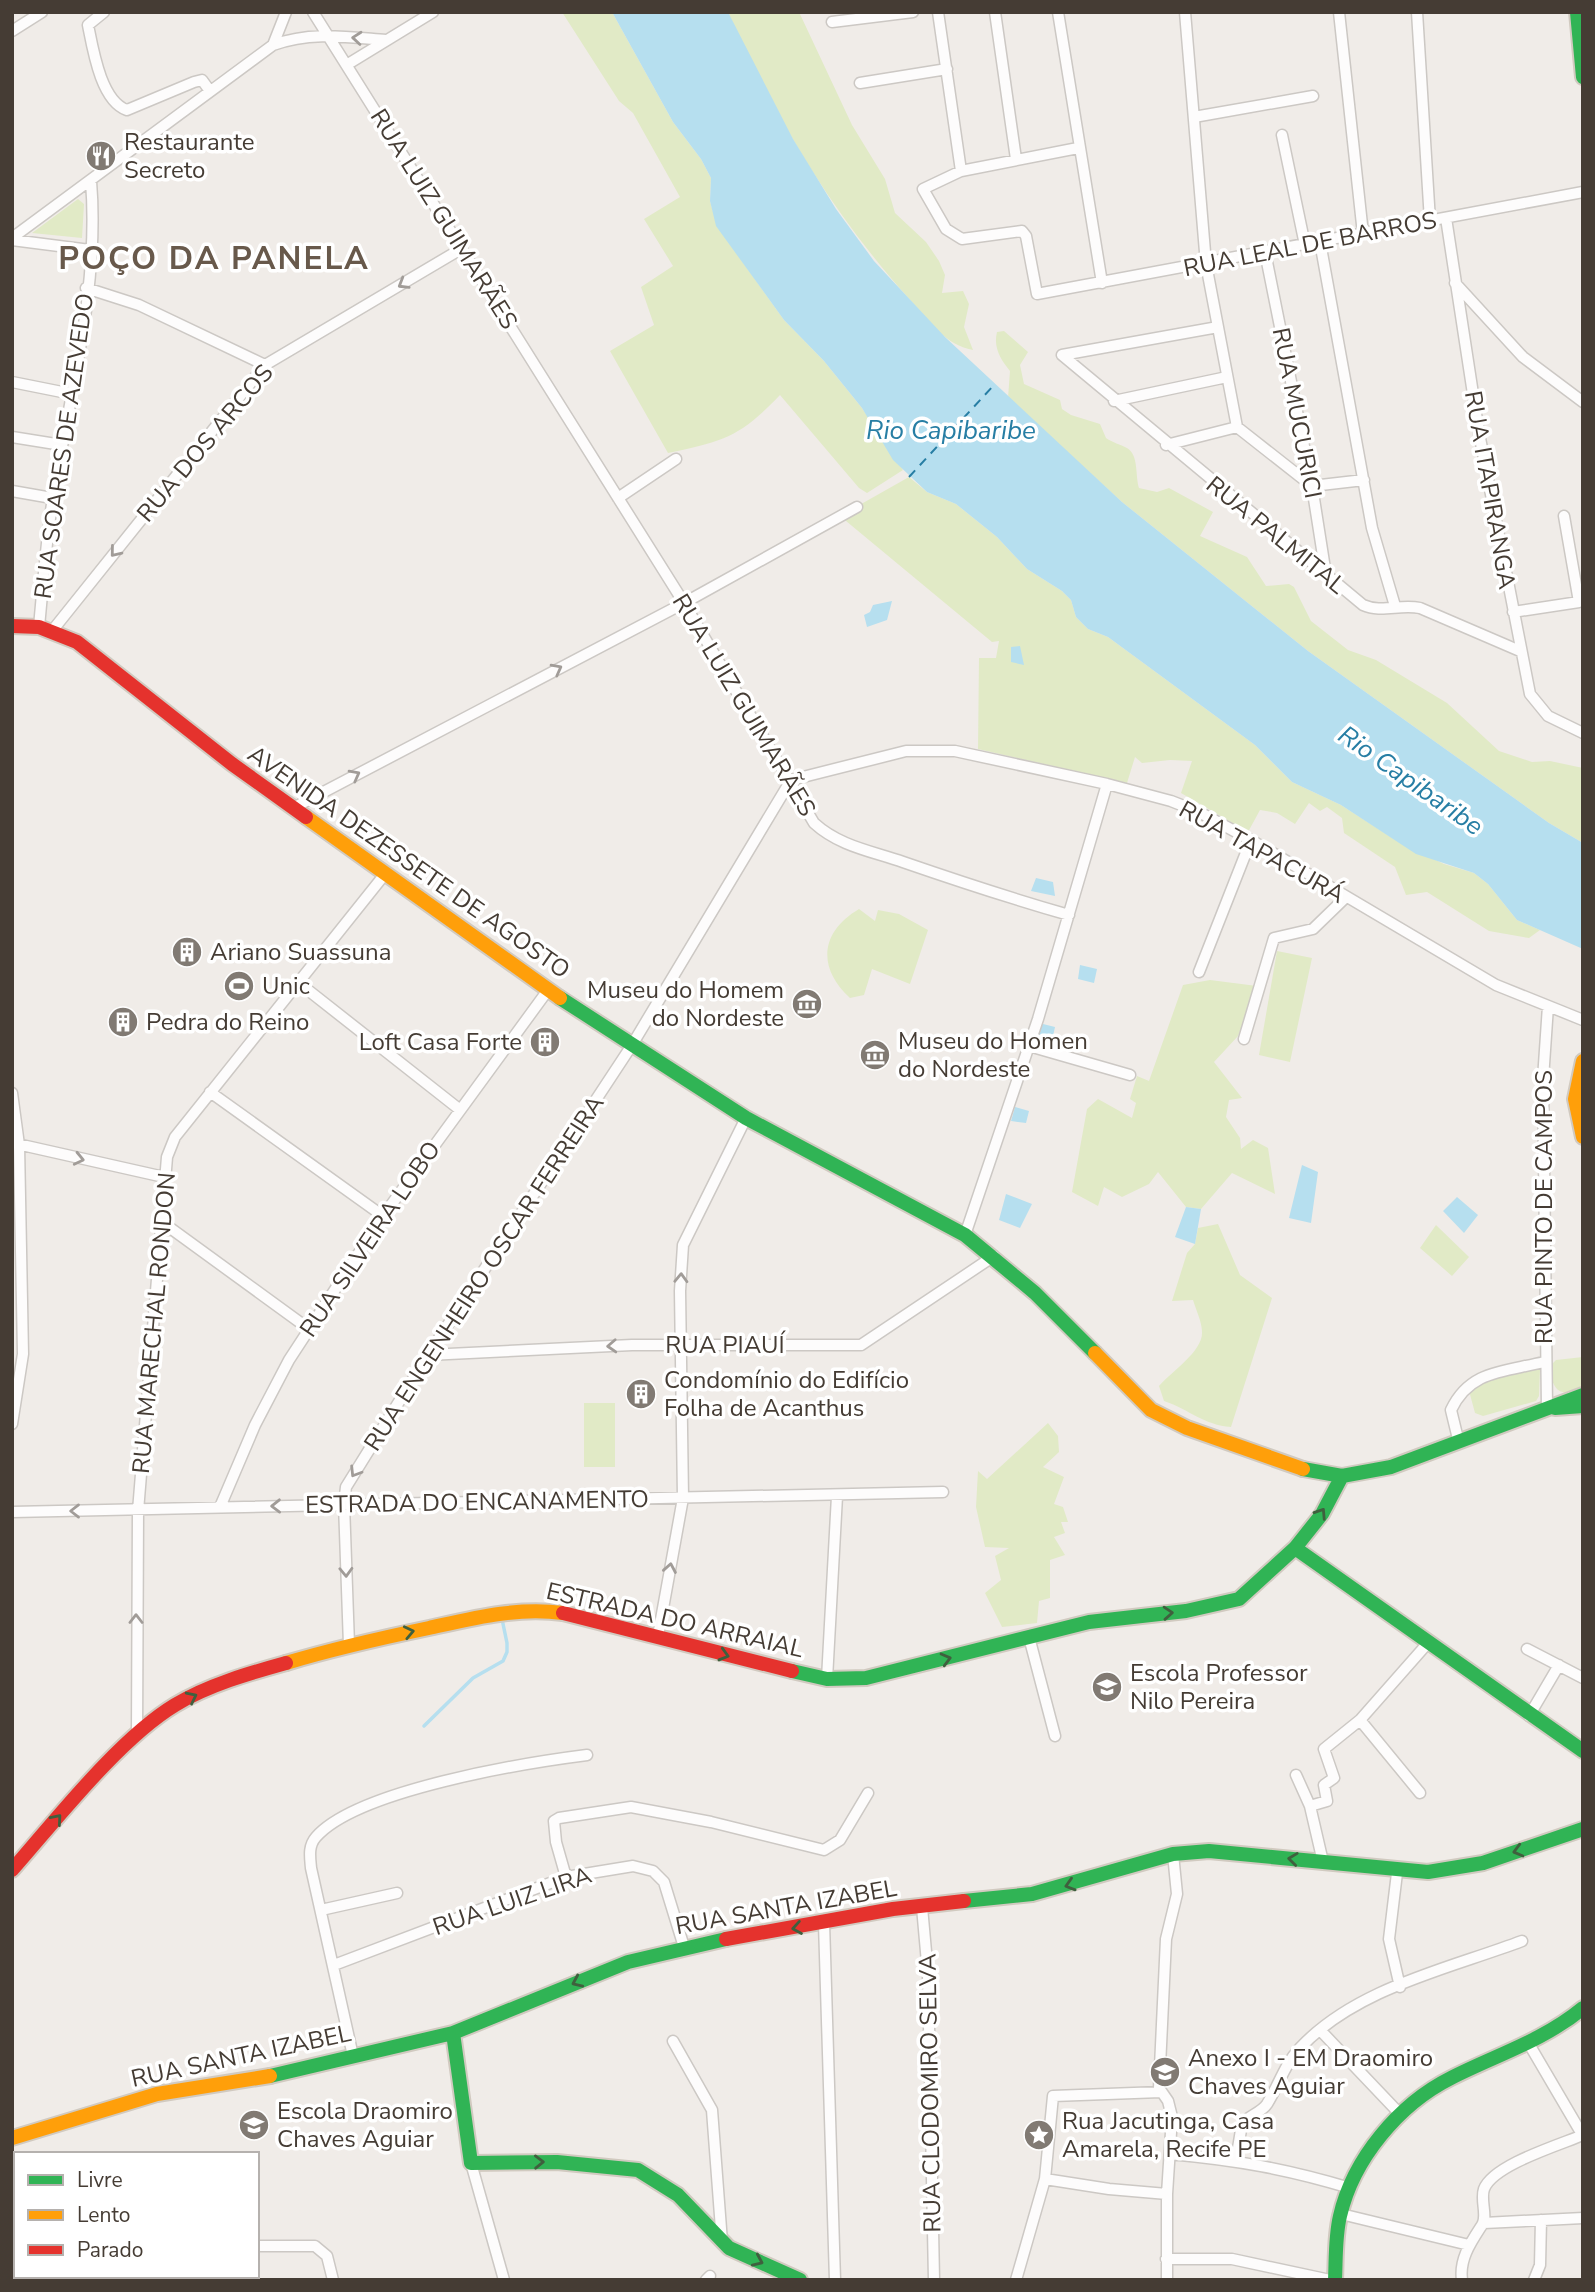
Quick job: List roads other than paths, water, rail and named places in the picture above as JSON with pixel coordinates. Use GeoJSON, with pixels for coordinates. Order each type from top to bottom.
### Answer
{"type":"FeatureCollection","features":[{"type":"Feature","properties":{"kind":"main road"},"geometry":{"type":"LineString","coordinates":[[1577,12],[1583,76]]}},
{"type":"Feature","properties":{"kind":"main road","name":"AVENIDA DEZESSETE DE AGOSTO"},"geometry":{"type":"LineString","coordinates":[[12,626],[46,629],[76,642],[232,764],[548,990],[746,1118],[965,1235],[995,1255],[1151,1410],[1187,1427],[1295,1468],[1342,1476],[1391,1467],[1583,1395]]}},
{"type":"Feature","properties":{"kind":"main road"},"geometry":{"type":"LineString","coordinates":[[1583,1061],[1574,1095],[1577,1121],[1583,1137]]}},
{"type":"Feature","properties":{"kind":"main road","name":"AVENIDA DEZESSETE DE AGOSTO"},"geometry":{"type":"LineString","coordinates":[[1547,1408],[1583,1406]]}},
{"type":"Feature","properties":{"kind":"main road","name":"ESTRADA DO ARRAIAL"},"geometry":{"type":"LineString","coordinates":[[12,1870],[92,1780],[137,1736],[175,1705],[217,1685],[349,1645],[496,1613],[535,1609],[573,1614],[732,1658],[827,1679],[866,1678],[1089,1622],[1186,1611],[1240,1599],[1294,1548],[1322,1514],[1342,1476]]}},
{"type":"Feature","properties":{"kind":"main road"},"geometry":{"type":"LineString","coordinates":[[1294,1548],[1427,1644],[1583,1751]]}},
{"type":"Feature","properties":{"kind":"main road","name":"RUA SANTA IZABEL"},"geometry":{"type":"LineString","coordinates":[[12,2138],[157,2094],[253,2080],[453,2033],[628,1962],[684,1947],[893,1909],[1032,1895],[1173,1854],[1209,1851],[1380,1867],[1397,1873],[1437,1871],[1537,1846],[1583,1829]]}},
{"type":"Feature","properties":{"kind":"main road"},"geometry":{"type":"LineString","coordinates":[[1333,2280],[1340,2214],[1350,2188],[1399,2113],[1433,2087],[1550,2034],[1583,2008]]}},
{"type":"Feature","properties":{"kind":"main road"},"geometry":{"type":"LineString","coordinates":[[453,2033],[471,2163],[557,2162],[638,2170],[678,2195],[722,2243],[800,2280]]}},
{"type":"Feature","properties":{"kind":"street"},"geometry":{"type":"LineString","coordinates":[[12,31],[42,12]]}},
{"type":"Feature","properties":{"kind":"street"},"geometry":{"type":"LineString","coordinates":[[104,12],[88,25],[110,96],[117,106],[127,110],[202,80],[210,91]]}},
{"type":"Feature","properties":{"kind":"street"},"geometry":{"type":"LineString","coordinates":[[273,45],[286,12]]}},
{"type":"Feature","properties":{"kind":"street","name":"RUA LUIZ GUIMARÃES"},"geometry":{"type":"LineString","coordinates":[[313,12],[684,603],[791,779],[814,823],[829,836],[975,888],[1069,915]]}},
{"type":"Feature","properties":{"kind":"street"},"geometry":{"type":"LineString","coordinates":[[348,64],[433,12]]}},
{"type":"Feature","properties":{"kind":"street"},"geometry":{"type":"LineString","coordinates":[[832,22],[913,12]]}},
{"type":"Feature","properties":{"kind":"street"},"geometry":{"type":"LineString","coordinates":[[938,12],[961,171],[1078,148]]}},
{"type":"Feature","properties":{"kind":"street"},"geometry":{"type":"LineString","coordinates":[[995,12],[1016,159]]}},
{"type":"Feature","properties":{"kind":"street"},"geometry":{"type":"LineString","coordinates":[[1058,12],[1102,283]]}},
{"type":"Feature","properties":{"kind":"street"},"geometry":{"type":"LineString","coordinates":[[1185,12],[1206,264],[1237,427],[1312,486],[1364,480]]}},
{"type":"Feature","properties":{"kind":"street"},"geometry":{"type":"LineString","coordinates":[[1339,12],[1363,234]]}},
{"type":"Feature","properties":{"kind":"street"},"geometry":{"type":"LineString","coordinates":[[1417,12],[1430,221]]}},
{"type":"Feature","properties":{"kind":"street"},"geometry":{"type":"LineString","coordinates":[[12,239],[273,45],[301,37],[327,35],[386,40]]}},
{"type":"Feature","properties":{"kind":"street"},"geometry":{"type":"LineString","coordinates":[[860,83],[947,69]]}},
{"type":"Feature","properties":{"kind":"street"},"geometry":{"type":"LineString","coordinates":[[1194,117],[1312,96]]}},
{"type":"Feature","properties":{"kind":"street"},"geometry":{"type":"LineString","coordinates":[[1282,135],[1305,245]]}},
{"type":"Feature","properties":{"kind":"street","name":"RUA LEAL DE BARROS"},"geometry":{"type":"LineString","coordinates":[[961,171],[923,189],[946,229],[962,239],[975,240],[1016,231],[1027,236],[1037,294],[1583,192]]}},
{"type":"Feature","properties":{"kind":"street","name":"RUA SOARES DE AZEVEDO"},"geometry":{"type":"LineString","coordinates":[[46,629],[52,498],[72,394],[86,288],[90,250],[91,181]]}},
{"type":"Feature","properties":{"kind":"street","name":"RUA ITAPIRANGA"},"geometry":{"type":"LineString","coordinates":[[1446,218],[1479,433],[1530,694],[1548,716],[1583,733]]}},
{"type":"Feature","properties":{"kind":"street"},"geometry":{"type":"LineString","coordinates":[[12,239],[90,250]]}},
{"type":"Feature","properties":{"kind":"street"},"geometry":{"type":"LineString","coordinates":[[1320,242],[1376,541],[1395,606]]}},
{"type":"Feature","properties":{"kind":"street","name":"RUA DOS ARCOS"},"geometry":{"type":"LineString","coordinates":[[46,629],[265,365],[461,249]]}},
{"type":"Feature","properties":{"kind":"street","name":"RUA MUCURICI"},"geometry":{"type":"LineString","coordinates":[[1265,252],[1312,486],[1326,575]]}},
{"type":"Feature","properties":{"kind":"street"},"geometry":{"type":"LineString","coordinates":[[1455,283],[1523,357],[1583,402]]}},
{"type":"Feature","properties":{"kind":"street"},"geometry":{"type":"LineString","coordinates":[[86,288],[139,305],[265,365]]}},
{"type":"Feature","properties":{"kind":"street","name":"RUA PALMITAL"},"geometry":{"type":"LineString","coordinates":[[1218,327],[1062,355],[1114,401],[1363,605],[1374,610],[1395,606],[1420,608],[1520,651]]}},
{"type":"Feature","properties":{"kind":"street"},"geometry":{"type":"LineString","coordinates":[[1114,401],[1227,377]]}},
{"type":"Feature","properties":{"kind":"street"},"geometry":{"type":"LineString","coordinates":[[12,382],[72,394]]}},
{"type":"Feature","properties":{"kind":"street"},"geometry":{"type":"LineString","coordinates":[[1167,445],[1237,427]]}},
{"type":"Feature","properties":{"kind":"street"},"geometry":{"type":"LineString","coordinates":[[12,437],[62,445]]}},
{"type":"Feature","properties":{"kind":"street"},"geometry":{"type":"LineString","coordinates":[[618,498],[676,459]]}},
{"type":"Feature","properties":{"kind":"street"},"geometry":{"type":"LineString","coordinates":[[12,491],[52,498]]}},
{"type":"Feature","properties":{"kind":"street"},"geometry":{"type":"LineString","coordinates":[[295,807],[684,603],[857,507]]}},
{"type":"Feature","properties":{"kind":"street"},"geometry":{"type":"LineString","coordinates":[[1513,612],[1580,604],[1564,516]]}},
{"type":"Feature","properties":{"kind":"street","name":"RUA TAPACURÁ"},"geometry":{"type":"LineString","coordinates":[[791,779],[906,751],[955,751],[1107,784],[1199,812],[1496,985],[1583,1020]]}},
{"type":"Feature","properties":{"kind":"street","name":"RUA ENGENHEIRO OSCAR FERREIRA"},"geometry":{"type":"LineString","coordinates":[[344,1504],[346,1487],[428,1354],[632,1045],[791,779]]}},
{"type":"Feature","properties":{"kind":"street"},"geometry":{"type":"LineString","coordinates":[[965,1235],[1029,1046],[1107,784]]}},
{"type":"Feature","properties":{"kind":"street"},"geometry":{"type":"LineString","coordinates":[[1199,972],[1251,840]]}},
{"type":"Feature","properties":{"kind":"street","name":"RUA MARECHAL RONDON"},"geometry":{"type":"LineString","coordinates":[[137,1736],[138,1511],[164,1177],[175,1137],[385,874]]}},
{"type":"Feature","properties":{"kind":"street"},"geometry":{"type":"LineString","coordinates":[[1244,1039],[1274,939],[1312,929],[1345,898]]}},
{"type":"Feature","properties":{"kind":"street"},"geometry":{"type":"LineString","coordinates":[[299,983],[459,1109]]}},
{"type":"Feature","properties":{"kind":"street","name":"RUA SILVEIRA LOBO"},"geometry":{"type":"LineString","coordinates":[[220,1507],[255,1425],[289,1360],[383,1216],[548,990]]}},
{"type":"Feature","properties":{"kind":"street","name":"RUA PINTO DE CAMPOS"},"geometry":{"type":"LineString","coordinates":[[1547,1408],[1544,1362],[1544,1079],[1548,1006]]}},
{"type":"Feature","properties":{"kind":"street"},"geometry":{"type":"LineString","coordinates":[[1029,1046],[1130,1075]]}},
{"type":"Feature","properties":{"kind":"street"},"geometry":{"type":"LineString","coordinates":[[210,1092],[383,1216]]}},
{"type":"Feature","properties":{"kind":"street"},"geometry":{"type":"LineString","coordinates":[[12,1093],[23,1354],[12,1424]]}},
{"type":"Feature","properties":{"kind":"street"},"geometry":{"type":"LineString","coordinates":[[658,1636],[683,1498],[683,1245],[746,1118]]}},
{"type":"Feature","properties":{"kind":"street"},"geometry":{"type":"LineString","coordinates":[[15,1144],[164,1177]]}},
{"type":"Feature","properties":{"kind":"street"},"geometry":{"type":"LineString","coordinates":[[162,1222],[309,1329]]}},
{"type":"Feature","properties":{"kind":"street","name":"RUA PIAUÍ"},"geometry":{"type":"LineString","coordinates":[[428,1354],[632,1345],[861,1345],[995,1255]]}},
{"type":"Feature","properties":{"kind":"street"},"geometry":{"type":"LineString","coordinates":[[1459,1443],[1451,1410],[1466,1386],[1482,1378],[1544,1362]]}},
{"type":"Feature","properties":{"kind":"street","name":"ESTRADA DO ENCANAMENTO"},"geometry":{"type":"LineString","coordinates":[[12,1512],[943,1492]]}},
{"type":"Feature","properties":{"kind":"street"},"geometry":{"type":"LineString","coordinates":[[827,1679],[836,1496]]}},
{"type":"Feature","properties":{"kind":"street"},"geometry":{"type":"LineString","coordinates":[[344,1504],[349,1645]]}},
{"type":"Feature","properties":{"kind":"street"},"geometry":{"type":"LineString","coordinates":[[1029,1637],[1055,1735]]}},
{"type":"Feature","properties":{"kind":"street"},"geometry":{"type":"LineString","coordinates":[[1310,1806],[1327,1801],[1324,1785],[1334,1778],[1324,1749],[1360,1720],[1427,1644]]}},
{"type":"Feature","properties":{"kind":"street"},"geometry":{"type":"LineString","coordinates":[[1527,1649],[1583,1678]]}},
{"type":"Feature","properties":{"kind":"street"},"geometry":{"type":"LineString","coordinates":[[1530,1716],[1559,1665]]}},
{"type":"Feature","properties":{"kind":"street"},"geometry":{"type":"LineString","coordinates":[[1360,1720],[1420,1793]]}},
{"type":"Feature","properties":{"kind":"street"},"geometry":{"type":"LineString","coordinates":[[354,2056],[310,1856],[311,1845],[317,1836],[342,1819],[404,1791],[526,1763],[587,1755]]}},
{"type":"Feature","properties":{"kind":"street"},"geometry":{"type":"LineString","coordinates":[[1296,1775],[1310,1806],[1323,1862]]}},
{"type":"Feature","properties":{"kind":"street"},"geometry":{"type":"LineString","coordinates":[[566,1877],[554,1832],[554,1821],[559,1818],[631,1807],[711,1822],[824,1850],[841,1840],[868,1793]]}},
{"type":"Feature","properties":{"kind":"street"},"geometry":{"type":"LineString","coordinates":[[1167,2280],[1171,2109],[1161,2092],[1163,1962],[1177,1894],[1173,1854]]}},
{"type":"Feature","properties":{"kind":"street","name":"RUA LUIZ LIRA"},"geometry":{"type":"LineString","coordinates":[[334,1965],[566,1877],[633,1866],[653,1871],[664,1882],[684,1947]]}},
{"type":"Feature","properties":{"kind":"street"},"geometry":{"type":"LineString","coordinates":[[1397,1873],[1389,1939],[1400,1987]]}},
{"type":"Feature","properties":{"kind":"street"},"geometry":{"type":"LineString","coordinates":[[321,1910],[397,1893]]}},
{"type":"Feature","properties":{"kind":"street","name":"RUA CLODOMIRO SELVA"},"geometry":{"type":"LineString","coordinates":[[922,1907],[928,1974],[934,2280]]}},
{"type":"Feature","properties":{"kind":"street"},"geometry":{"type":"LineString","coordinates":[[824,1923],[835,2280]]}},
{"type":"Feature","properties":{"kind":"street"},"geometry":{"type":"LineString","coordinates":[[1236,2160],[1242,2124],[1267,2104],[1286,2066],[1301,2047],[1321,2031],[1366,2001],[1522,1941]]}},
{"type":"Feature","properties":{"kind":"street"},"geometry":{"type":"LineString","coordinates":[[1321,2031],[1399,2113]]}},
{"type":"Feature","properties":{"kind":"street"},"geometry":{"type":"LineString","coordinates":[[673,2041],[712,2110],[722,2243]]}},
{"type":"Feature","properties":{"kind":"street"},"geometry":{"type":"LineString","coordinates":[[1462,2280],[1461,2269],[1469,2245],[1484,2223],[1482,2196],[1488,2180],[1511,2166],[1583,2135],[1529,2044]]}},
{"type":"Feature","properties":{"kind":"street"},"geometry":{"type":"LineString","coordinates":[[1016,2280],[1045,2179],[1053,2096],[1161,2092]]}},
{"type":"Feature","properties":{"kind":"street"},"geometry":{"type":"LineString","coordinates":[[1170,2154],[1236,2160],[1289,2169],[1350,2188]]}},
{"type":"Feature","properties":{"kind":"street"},"geometry":{"type":"LineString","coordinates":[[471,2163],[504,2280]]}},
{"type":"Feature","properties":{"kind":"street"},"geometry":{"type":"LineString","coordinates":[[1045,2179],[1109,2189],[1167,2194]]}},
{"type":"Feature","properties":{"kind":"street"},"geometry":{"type":"LineString","coordinates":[[1340,2214],[1469,2245]]}},
{"type":"Feature","properties":{"kind":"street"},"geometry":{"type":"LineString","coordinates":[[1484,2223],[1583,2218]]}},
{"type":"Feature","properties":{"kind":"street"},"geometry":{"type":"LineString","coordinates":[[1534,2280],[1540,2265],[1541,2220]]}},
{"type":"Feature","properties":{"kind":"street"},"geometry":{"type":"LineString","coordinates":[[259,2246],[315,2246],[327,2256],[333,2280]]}},
{"type":"Feature","properties":{"kind":"street"},"geometry":{"type":"LineString","coordinates":[[1166,2259],[1232,2259],[1333,2280]]}},
{"type":"Feature","properties":{"kind":"water","name":"Rio Capibaribe"},"geometry":{"type":"Polygon","coordinates":[[[612,12],[728,12],[793,139],[836,209],[874,261],[945,337],[1122,502],[1308,651],[1549,823],[1583,843],[1583,949],[1517,920],[1488,884],[1474,873],[1416,854],[1341,805],[1292,782],[1255,745],[1108,637],[1088,629],[1076,617],[1071,600],[1062,591],[1027,569],[997,537],[956,504],[927,492],[893,460],[862,408],[824,361],[784,320],[716,226],[710,201],[711,178],[701,159],[673,122],[612,12]]]}},
{"type":"Feature","properties":{"kind":"water"},"geometry":{"type":"Polygon","coordinates":[[[892,601],[887,620],[867,627],[864,615],[870,612],[873,605],[892,601]]]}},
{"type":"Feature","properties":{"kind":"water"},"geometry":{"type":"Polygon","coordinates":[[[1020,646],[1024,665],[1011,662],[1011,647],[1020,646]]]}},
{"type":"Feature","properties":{"kind":"water"},"geometry":{"type":"Polygon","coordinates":[[[1036,878],[1053,882],[1055,896],[1031,891],[1036,878]]]}},
{"type":"Feature","properties":{"kind":"water"},"geometry":{"type":"Polygon","coordinates":[[[1080,965],[1097,969],[1094,983],[1078,979],[1080,965]]]}},
{"type":"Feature","properties":{"kind":"water"},"geometry":{"type":"Polygon","coordinates":[[[1039,1023],[1055,1027],[1052,1041],[1037,1037],[1039,1023]]]}},
{"type":"Feature","properties":{"kind":"water"},"geometry":{"type":"Polygon","coordinates":[[[1015,1107],[1029,1111],[1026,1123],[1011,1121],[1015,1107]]]}},
{"type":"Feature","properties":{"kind":"water"},"geometry":{"type":"Polygon","coordinates":[[[1302,1165],[1318,1172],[1311,1223],[1289,1218],[1302,1165]]]}},
{"type":"Feature","properties":{"kind":"water"},"geometry":{"type":"Polygon","coordinates":[[[1006,1194],[1032,1204],[1020,1228],[999,1220],[1006,1194]]]}},
{"type":"Feature","properties":{"kind":"water"},"geometry":{"type":"Polygon","coordinates":[[[1457,1197],[1478,1215],[1464,1233],[1443,1211],[1457,1197]]]}},
{"type":"Feature","properties":{"kind":"water"},"geometry":{"type":"Polygon","coordinates":[[[1186,1207],[1201,1209],[1195,1244],[1175,1237],[1186,1207]]]}},
{"type":"Feature","properties":{"kind":"waterway"},"geometry":{"type":"LineString","coordinates":[[424,1726],[473,1678],[503,1661],[507,1643],[502,1619]]}},
{"type":"Feature","properties":{"kind":"place","name":"Restaurante Secreto"},"geometry":{"type":"Point","coordinates":[101,156]}},
{"type":"Feature","properties":{"kind":"place","name":"Ariano Suassuna"},"geometry":{"type":"Point","coordinates":[187,952]}},
{"type":"Feature","properties":{"kind":"place","name":"Unic"},"geometry":{"type":"Point","coordinates":[239,986]}},
{"type":"Feature","properties":{"kind":"place","name":"Museu do Homem do Nordeste"},"geometry":{"type":"Point","coordinates":[807,1004]}},
{"type":"Feature","properties":{"kind":"place","name":"Pedra do Reino"},"geometry":{"type":"Point","coordinates":[123,1022]}},
{"type":"Feature","properties":{"kind":"place","name":"Loft Casa Forte"},"geometry":{"type":"Point","coordinates":[545,1042]}},
{"type":"Feature","properties":{"kind":"place","name":"Museu do Homen do Nordeste"},"geometry":{"type":"Point","coordinates":[875,1055]}},
{"type":"Feature","properties":{"kind":"place","name":"Condomínio do Edifício Folha de Acanthus"},"geometry":{"type":"Point","coordinates":[641,1394]}},
{"type":"Feature","properties":{"kind":"place","name":"Escola Professor Nilo Pereira"},"geometry":{"type":"Point","coordinates":[1107,1687]}},
{"type":"Feature","properties":{"kind":"place","name":"Anexo I - EM Draomiro Chaves Aguiar"},"geometry":{"type":"Point","coordinates":[1165,2072]}},
{"type":"Feature","properties":{"kind":"place","name":"Escola Draomiro Chaves Aguiar"},"geometry":{"type":"Point","coordinates":[254,2125]}},
{"type":"Feature","properties":{"kind":"place","name":"Rua Jacutinga, Casa Amarela, Recife PE"},"geometry":{"type":"Point","coordinates":[1039,2135]}},
{"type":"Feature","properties":{"kind":"district","name":"POÇO DA PANELA"},"geometry":{"type":"Point","coordinates":[214,258]}}]}
